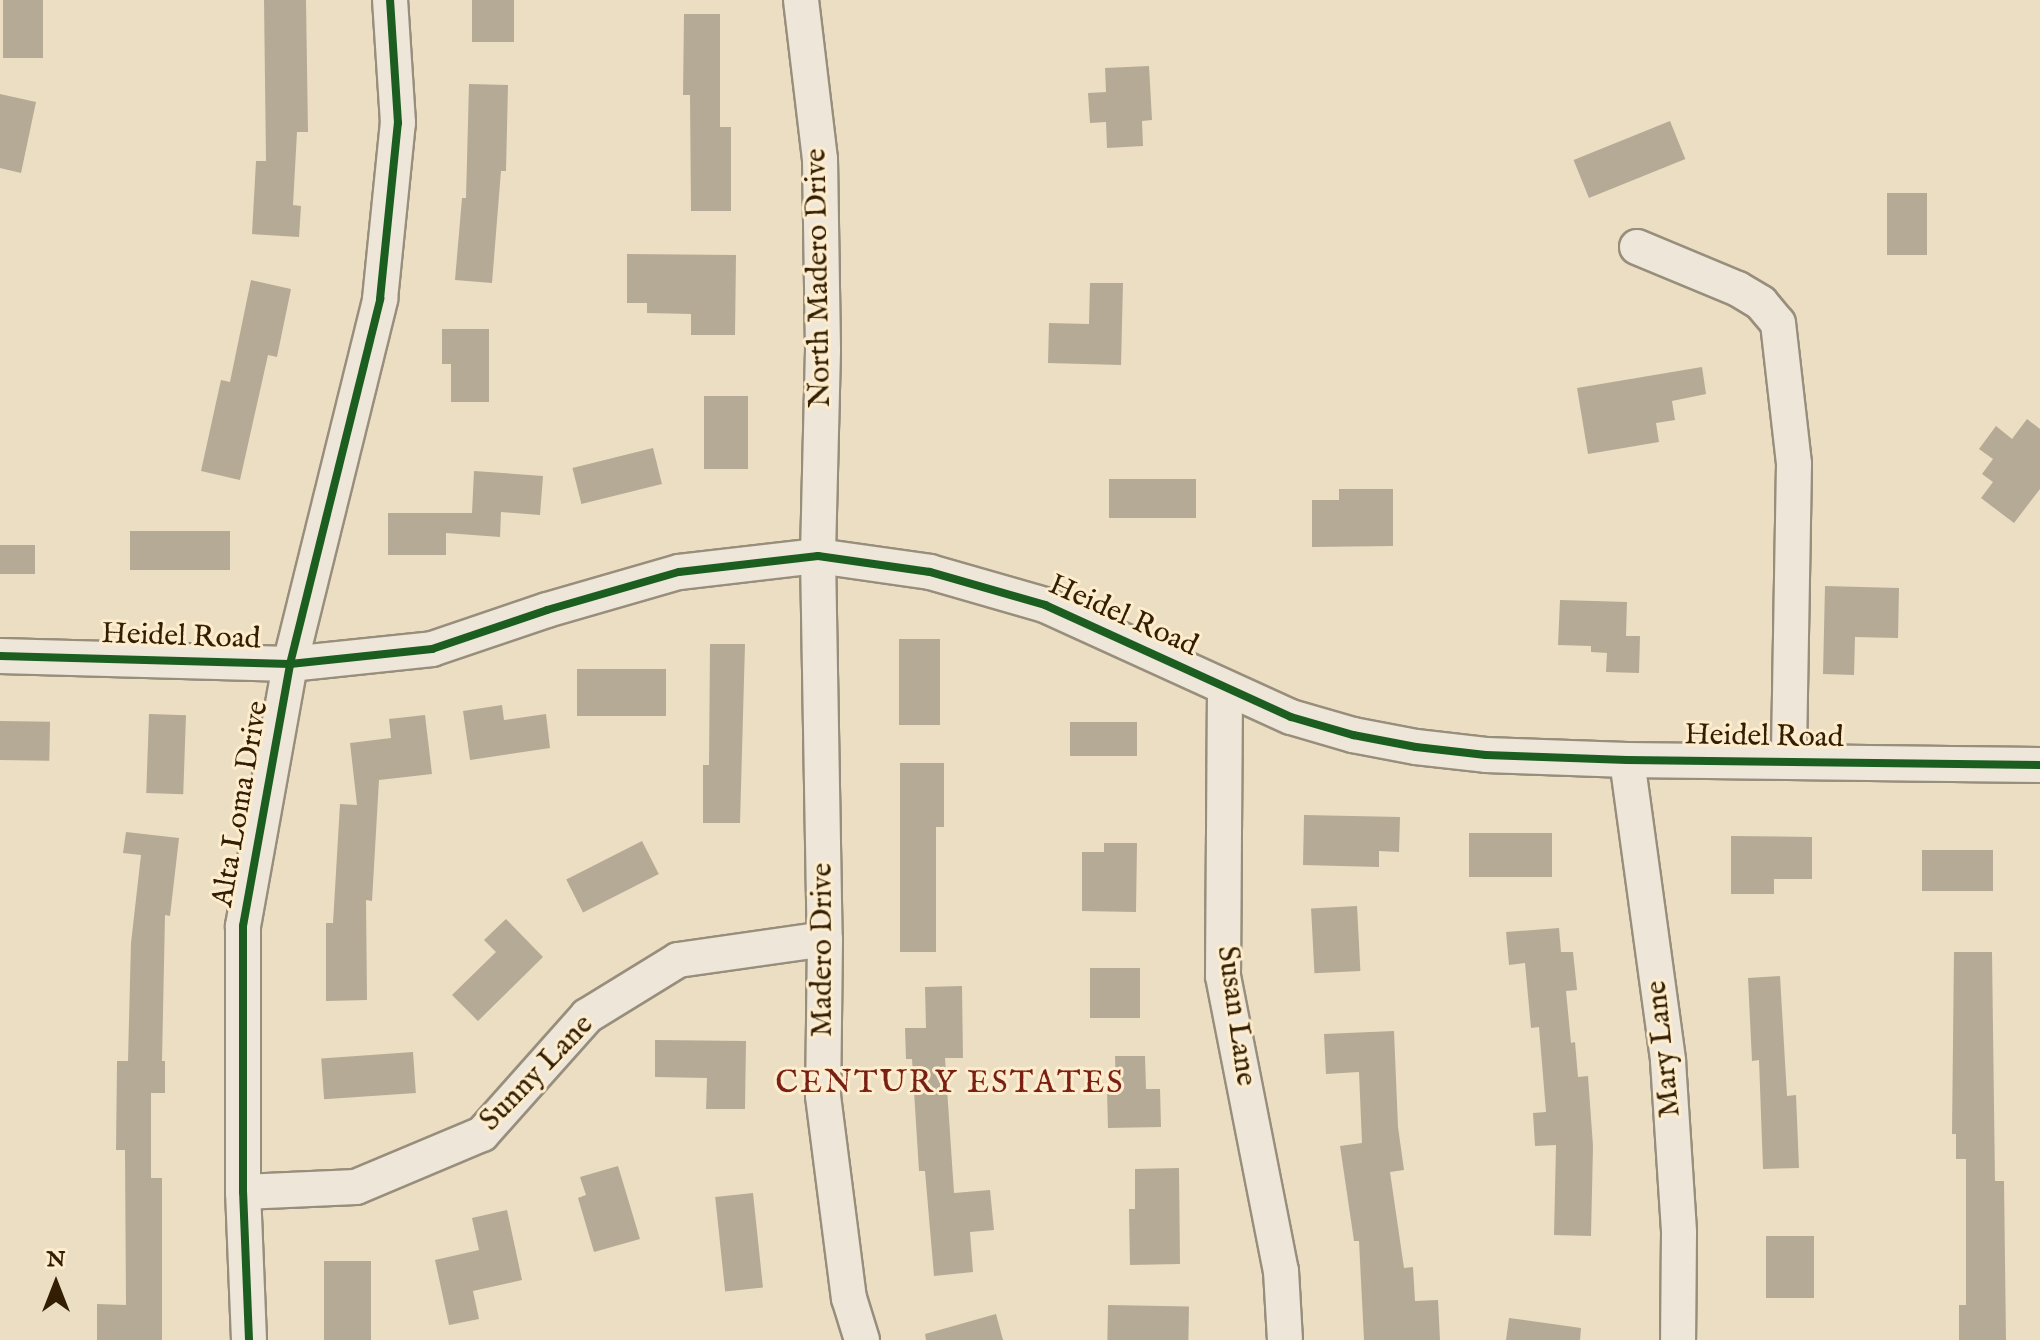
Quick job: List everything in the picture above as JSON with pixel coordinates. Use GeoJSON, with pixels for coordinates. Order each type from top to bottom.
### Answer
{"type":"FeatureCollection","features":[{"type":"Feature","properties":{"kind":"street","name":"Alta Loma Drive"},"geometry":{"type":"LineString","coordinates":[[249,1340],[243,1192],[243,926],[290,664],[380,299],[398,123],[390,0]]}},
{"type":"Feature","properties":{"kind":"street","name":"North Madero Drive"},"geometry":{"type":"LineString","coordinates":[[801,0],[820,159],[823,350],[818,556]]}},
{"type":"Feature","properties":{"kind":"street"},"geometry":{"type":"LineString","coordinates":[[1637,247],[1738,289],[1761,303],[1778,323],[1794,464],[1789,762]]}},
{"type":"Feature","properties":{"kind":"street","name":"Heidel Road"},"geometry":{"type":"LineString","coordinates":[[0,656],[290,664],[432,649],[547,610],[679,572],[818,556],[930,572],[1045,605],[1291,717],[1395,744],[1486,755],[1627,760],[2040,765]]}},
{"type":"Feature","properties":{"kind":"street","name":"Madero Drive"},"geometry":{"type":"LineString","coordinates":[[818,556],[825,939],[823,1096],[849,1298],[862,1340]]}},
{"type":"Feature","properties":{"kind":"street","name":"Susan Lane"},"geometry":{"type":"LineString","coordinates":[[1225,689],[1223,976],[1281,1271],[1285,1340]]}},
{"type":"Feature","properties":{"kind":"street","name":"Mary Lane"},"geometry":{"type":"LineString","coordinates":[[1627,760],[1668,1061],[1679,1233],[1678,1340]]}},
{"type":"Feature","properties":{"kind":"street","name":"Sunny Lane"},"geometry":{"type":"LineString","coordinates":[[243,1192],[356,1187],[482,1134],[587,1016],[678,960],[825,939]]}},
{"type":"Feature","properties":{"kind":"building"},"geometry":{"type":"Polygon","coordinates":[[[3,0],[43,0],[43,58],[3,58],[3,0]]]}},
{"type":"Feature","properties":{"kind":"building"},"geometry":{"type":"Polygon","coordinates":[[[264,0],[306,0],[308,132],[297,132],[293,205],[301,206],[299,237],[252,234],[256,161],[266,161],[264,0]]]}},
{"type":"Feature","properties":{"kind":"building"},"geometry":{"type":"Polygon","coordinates":[[[472,0],[514,0],[514,42],[472,42],[472,0]]]}},
{"type":"Feature","properties":{"kind":"building"},"geometry":{"type":"Polygon","coordinates":[[[684,14],[720,14],[720,127],[731,127],[731,211],[691,211],[690,95],[683,95],[684,14]]]}},
{"type":"Feature","properties":{"kind":"building"},"geometry":{"type":"Polygon","coordinates":[[[1149,66],[1152,120],[1142,121],[1143,146],[1107,148],[1106,122],[1090,123],[1088,93],[1106,92],[1105,68],[1149,66]]]}},
{"type":"Feature","properties":{"kind":"building"},"geometry":{"type":"Polygon","coordinates":[[[469,84],[508,85],[506,171],[501,171],[492,283],[455,280],[462,198],[466,198],[469,84]]]}},
{"type":"Feature","properties":{"kind":"building"},"geometry":{"type":"Polygon","coordinates":[[[0,94],[36,102],[21,173],[0,168],[0,94]]]}},
{"type":"Feature","properties":{"kind":"building"},"geometry":{"type":"Polygon","coordinates":[[[1670,121],[1685,159],[1589,198],[1574,160],[1670,121]]]}},
{"type":"Feature","properties":{"kind":"building"},"geometry":{"type":"Polygon","coordinates":[[[1887,193],[1927,193],[1927,255],[1887,255],[1887,193]]]}},
{"type":"Feature","properties":{"kind":"building"},"geometry":{"type":"Polygon","coordinates":[[[627,254],[736,255],[735,335],[691,335],[691,314],[647,313],[647,303],[627,303],[627,254]]]}},
{"type":"Feature","properties":{"kind":"building"},"geometry":{"type":"Polygon","coordinates":[[[251,280],[291,289],[277,357],[268,355],[240,480],[201,471],[221,380],[230,382],[251,280]]]}},
{"type":"Feature","properties":{"kind":"building"},"geometry":{"type":"Polygon","coordinates":[[[1090,283],[1123,283],[1121,365],[1048,363],[1049,323],[1089,324],[1090,283]]]}},
{"type":"Feature","properties":{"kind":"building"},"geometry":{"type":"Polygon","coordinates":[[[442,329],[489,329],[489,402],[451,402],[451,364],[442,364],[442,329]]]}},
{"type":"Feature","properties":{"kind":"building"},"geometry":{"type":"Polygon","coordinates":[[[1702,367],[1706,394],[1672,401],[1675,420],[1656,423],[1659,442],[1588,454],[1577,388],[1702,367]]]}},
{"type":"Feature","properties":{"kind":"building"},"geometry":{"type":"Polygon","coordinates":[[[704,396],[748,396],[748,469],[704,469],[704,396]]]}},
{"type":"Feature","properties":{"kind":"building"},"geometry":{"type":"Polygon","coordinates":[[[2027,419],[2040,429],[2040,489],[2014,523],[1981,498],[1993,482],[1982,474],[1993,459],[1979,449],[1996,426],[2012,439],[2027,419]]]}},
{"type":"Feature","properties":{"kind":"building"},"geometry":{"type":"Polygon","coordinates":[[[653,448],[662,484],[581,504],[572,468],[653,448]]]}},
{"type":"Feature","properties":{"kind":"building"},"geometry":{"type":"Polygon","coordinates":[[[474,471],[543,476],[540,515],[501,512],[500,537],[446,533],[446,555],[388,555],[388,513],[472,513],[474,471]]]}},
{"type":"Feature","properties":{"kind":"building"},"geometry":{"type":"Polygon","coordinates":[[[1109,479],[1196,479],[1196,518],[1109,518],[1109,479]]]}},
{"type":"Feature","properties":{"kind":"building"},"geometry":{"type":"Polygon","coordinates":[[[1339,489],[1393,489],[1393,546],[1312,547],[1312,500],[1339,500],[1339,489]]]}},
{"type":"Feature","properties":{"kind":"building"},"geometry":{"type":"Polygon","coordinates":[[[130,531],[230,531],[230,570],[130,570],[130,531]]]}},
{"type":"Feature","properties":{"kind":"building"},"geometry":{"type":"Polygon","coordinates":[[[0,545],[35,545],[35,574],[0,574],[0,545]]]}},
{"type":"Feature","properties":{"kind":"building"},"geometry":{"type":"Polygon","coordinates":[[[1825,586],[1899,588],[1898,638],[1855,637],[1854,675],[1823,674],[1825,586]]]}},
{"type":"Feature","properties":{"kind":"building"},"geometry":{"type":"Polygon","coordinates":[[[1560,600],[1627,602],[1626,636],[1640,636],[1639,673],[1606,672],[1607,653],[1591,652],[1591,646],[1558,645],[1560,600]]]}},
{"type":"Feature","properties":{"kind":"building"},"geometry":{"type":"Polygon","coordinates":[[[899,639],[940,639],[940,725],[899,725],[899,639]]]}},
{"type":"Feature","properties":{"kind":"building"},"geometry":{"type":"Polygon","coordinates":[[[710,644],[745,644],[740,823],[703,823],[703,765],[709,765],[710,644]]]}},
{"type":"Feature","properties":{"kind":"building"},"geometry":{"type":"Polygon","coordinates":[[[577,669],[666,669],[666,716],[577,716],[577,669]]]}},
{"type":"Feature","properties":{"kind":"building"},"geometry":{"type":"Polygon","coordinates":[[[502,705],[504,720],[546,714],[550,748],[470,760],[463,711],[502,705]]]}},
{"type":"Feature","properties":{"kind":"building"},"geometry":{"type":"Polygon","coordinates":[[[149,714],[186,715],[183,794],[146,793],[149,714]]]}},
{"type":"Feature","properties":{"kind":"building"},"geometry":{"type":"Polygon","coordinates":[[[425,715],[432,774],[379,780],[372,901],[366,900],[367,1000],[326,1001],[326,923],[333,923],[340,804],[357,805],[350,743],[391,738],[389,719],[425,715]]]}},
{"type":"Feature","properties":{"kind":"building"},"geometry":{"type":"Polygon","coordinates":[[[0,721],[50,722],[49,761],[0,760],[0,721]]]}},
{"type":"Feature","properties":{"kind":"building"},"geometry":{"type":"Polygon","coordinates":[[[1070,722],[1137,722],[1137,756],[1070,756],[1070,722]]]}},
{"type":"Feature","properties":{"kind":"building"},"geometry":{"type":"Polygon","coordinates":[[[900,763],[944,763],[944,827],[936,827],[936,952],[900,952],[900,763]]]}},
{"type":"Feature","properties":{"kind":"building"},"geometry":{"type":"Polygon","coordinates":[[[1304,815],[1400,817],[1399,852],[1379,851],[1379,867],[1303,865],[1304,815]]]}},
{"type":"Feature","properties":{"kind":"building"},"geometry":{"type":"Polygon","coordinates":[[[126,832],[179,838],[170,916],[165,915],[162,1061],[165,1061],[165,1093],[151,1093],[151,1178],[162,1178],[162,1340],[97,1340],[97,1304],[126,1305],[125,1150],[116,1150],[117,1061],[128,1061],[131,943],[141,855],[123,853],[126,832]]]}},
{"type":"Feature","properties":{"kind":"building"},"geometry":{"type":"Polygon","coordinates":[[[1469,833],[1552,833],[1552,877],[1469,877],[1469,833]]]}},
{"type":"Feature","properties":{"kind":"building"},"geometry":{"type":"Polygon","coordinates":[[[1731,836],[1812,837],[1812,879],[1774,879],[1774,894],[1731,894],[1731,836]]]}},
{"type":"Feature","properties":{"kind":"building"},"geometry":{"type":"Polygon","coordinates":[[[642,841],[659,874],[583,913],[566,880],[642,841]]]}},
{"type":"Feature","properties":{"kind":"building"},"geometry":{"type":"Polygon","coordinates":[[[1104,843],[1137,843],[1136,912],[1082,911],[1082,852],[1104,852],[1104,843]]]}},
{"type":"Feature","properties":{"kind":"building"},"geometry":{"type":"Polygon","coordinates":[[[1922,850],[1993,850],[1993,891],[1922,891],[1922,850]]]}},
{"type":"Feature","properties":{"kind":"building"},"geometry":{"type":"Polygon","coordinates":[[[1357,906],[1360,971],[1314,973],[1311,908],[1357,906]]]}},
{"type":"Feature","properties":{"kind":"building"},"geometry":{"type":"Polygon","coordinates":[[[506,919],[543,957],[478,1021],[452,995],[496,952],[484,940],[506,919]]]}},
{"type":"Feature","properties":{"kind":"building"},"geometry":{"type":"Polygon","coordinates":[[[1559,928],[1561,952],[1573,952],[1577,990],[1566,991],[1571,1043],[1575,1042],[1578,1077],[1588,1076],[1593,1146],[1591,1236],[1554,1235],[1556,1145],[1535,1146],[1533,1113],[1546,1112],[1539,1027],[1531,1028],[1525,963],[1509,965],[1506,932],[1559,928]]]}},
{"type":"Feature","properties":{"kind":"building"},"geometry":{"type":"Polygon","coordinates":[[[1954,952],[1992,952],[1995,1181],[2004,1181],[2006,1340],[1959,1340],[1959,1305],[1966,1305],[1966,1159],[1956,1159],[1956,1134],[1952,1134],[1954,952]]]}},
{"type":"Feature","properties":{"kind":"building"},"geometry":{"type":"Polygon","coordinates":[[[1090,968],[1140,968],[1140,1018],[1090,1018],[1090,968]]]}},
{"type":"Feature","properties":{"kind":"building"},"geometry":{"type":"Polygon","coordinates":[[[1780,976],[1787,1096],[1796,1095],[1799,1168],[1763,1169],[1759,1060],[1752,1061],[1748,978],[1780,976]]]}},
{"type":"Feature","properties":{"kind":"building"},"geometry":{"type":"Polygon","coordinates":[[[962,986],[963,1058],[945,1058],[954,1193],[990,1190],[994,1230],[970,1232],[973,1272],[934,1276],[925,1171],[919,1171],[912,1059],[906,1059],[905,1028],[926,1028],[925,987],[962,986]]]}},
{"type":"Feature","properties":{"kind":"building"},"geometry":{"type":"Polygon","coordinates":[[[1394,1031],[1398,1127],[1404,1170],[1390,1172],[1404,1268],[1413,1267],[1415,1301],[1438,1300],[1440,1340],[1364,1340],[1359,1241],[1354,1241],[1340,1146],[1362,1143],[1359,1072],[1326,1074],[1324,1034],[1394,1031]]]}},
{"type":"Feature","properties":{"kind":"building"},"geometry":{"type":"Polygon","coordinates":[[[655,1040],[746,1041],[745,1109],[706,1109],[707,1078],[655,1077],[655,1040]]]}},
{"type":"Feature","properties":{"kind":"building"},"geometry":{"type":"Polygon","coordinates":[[[413,1052],[416,1093],[324,1099],[321,1058],[413,1052]]]}},
{"type":"Feature","properties":{"kind":"building"},"geometry":{"type":"Polygon","coordinates":[[[1115,1056],[1145,1056],[1146,1089],[1160,1089],[1161,1127],[1108,1128],[1107,1091],[1116,1091],[1115,1056]]]}},
{"type":"Feature","properties":{"kind":"building"},"geometry":{"type":"Polygon","coordinates":[[[618,1166],[640,1239],[594,1252],[578,1198],[586,1195],[580,1177],[618,1166]]]}},
{"type":"Feature","properties":{"kind":"building"},"geometry":{"type":"Polygon","coordinates":[[[1179,1168],[1180,1264],[1130,1265],[1129,1209],[1135,1209],[1135,1169],[1179,1168]]]}},
{"type":"Feature","properties":{"kind":"building"},"geometry":{"type":"Polygon","coordinates":[[[753,1193],[763,1287],[725,1291],[715,1197],[753,1193]]]}},
{"type":"Feature","properties":{"kind":"building"},"geometry":{"type":"Polygon","coordinates":[[[507,1210],[522,1280],[473,1291],[479,1319],[449,1325],[435,1260],[479,1250],[472,1218],[507,1210]]]}},
{"type":"Feature","properties":{"kind":"building"},"geometry":{"type":"Polygon","coordinates":[[[1766,1236],[1814,1236],[1814,1298],[1766,1298],[1766,1236]]]}},
{"type":"Feature","properties":{"kind":"building"},"geometry":{"type":"Polygon","coordinates":[[[324,1261],[371,1261],[371,1340],[324,1340],[324,1261]]]}},
{"type":"Feature","properties":{"kind":"building"},"geometry":{"type":"Polygon","coordinates":[[[1108,1305],[1189,1306],[1188,1340],[1107,1340],[1108,1305]]]}},
{"type":"Feature","properties":{"kind":"building"},"geometry":{"type":"Polygon","coordinates":[[[996,1314],[1003,1340],[926,1340],[925,1334],[996,1314]]]}},
{"type":"Feature","properties":{"kind":"building"},"geometry":{"type":"Polygon","coordinates":[[[1509,1318],[1581,1328],[1580,1340],[1506,1340],[1509,1318]]]}},
{"type":"Feature","properties":{"kind":"cycle path"},"geometry":{"type":"LineString","coordinates":[[249,1340],[243,1192],[243,926],[290,664],[380,299],[398,123],[390,0]]}},
{"type":"Feature","properties":{"kind":"cycle path"},"geometry":{"type":"LineString","coordinates":[[0,656],[290,664],[432,649],[547,610],[679,572],[818,556],[930,572],[1045,605],[1291,717],[1353,735],[1416,747],[1486,755],[1627,760],[2040,765]]}},
{"type":"Feature","properties":{"kind":"district","name":"CENTURY ESTATES"},"geometry":{"type":"Point","coordinates":[950,1084]}}]}
